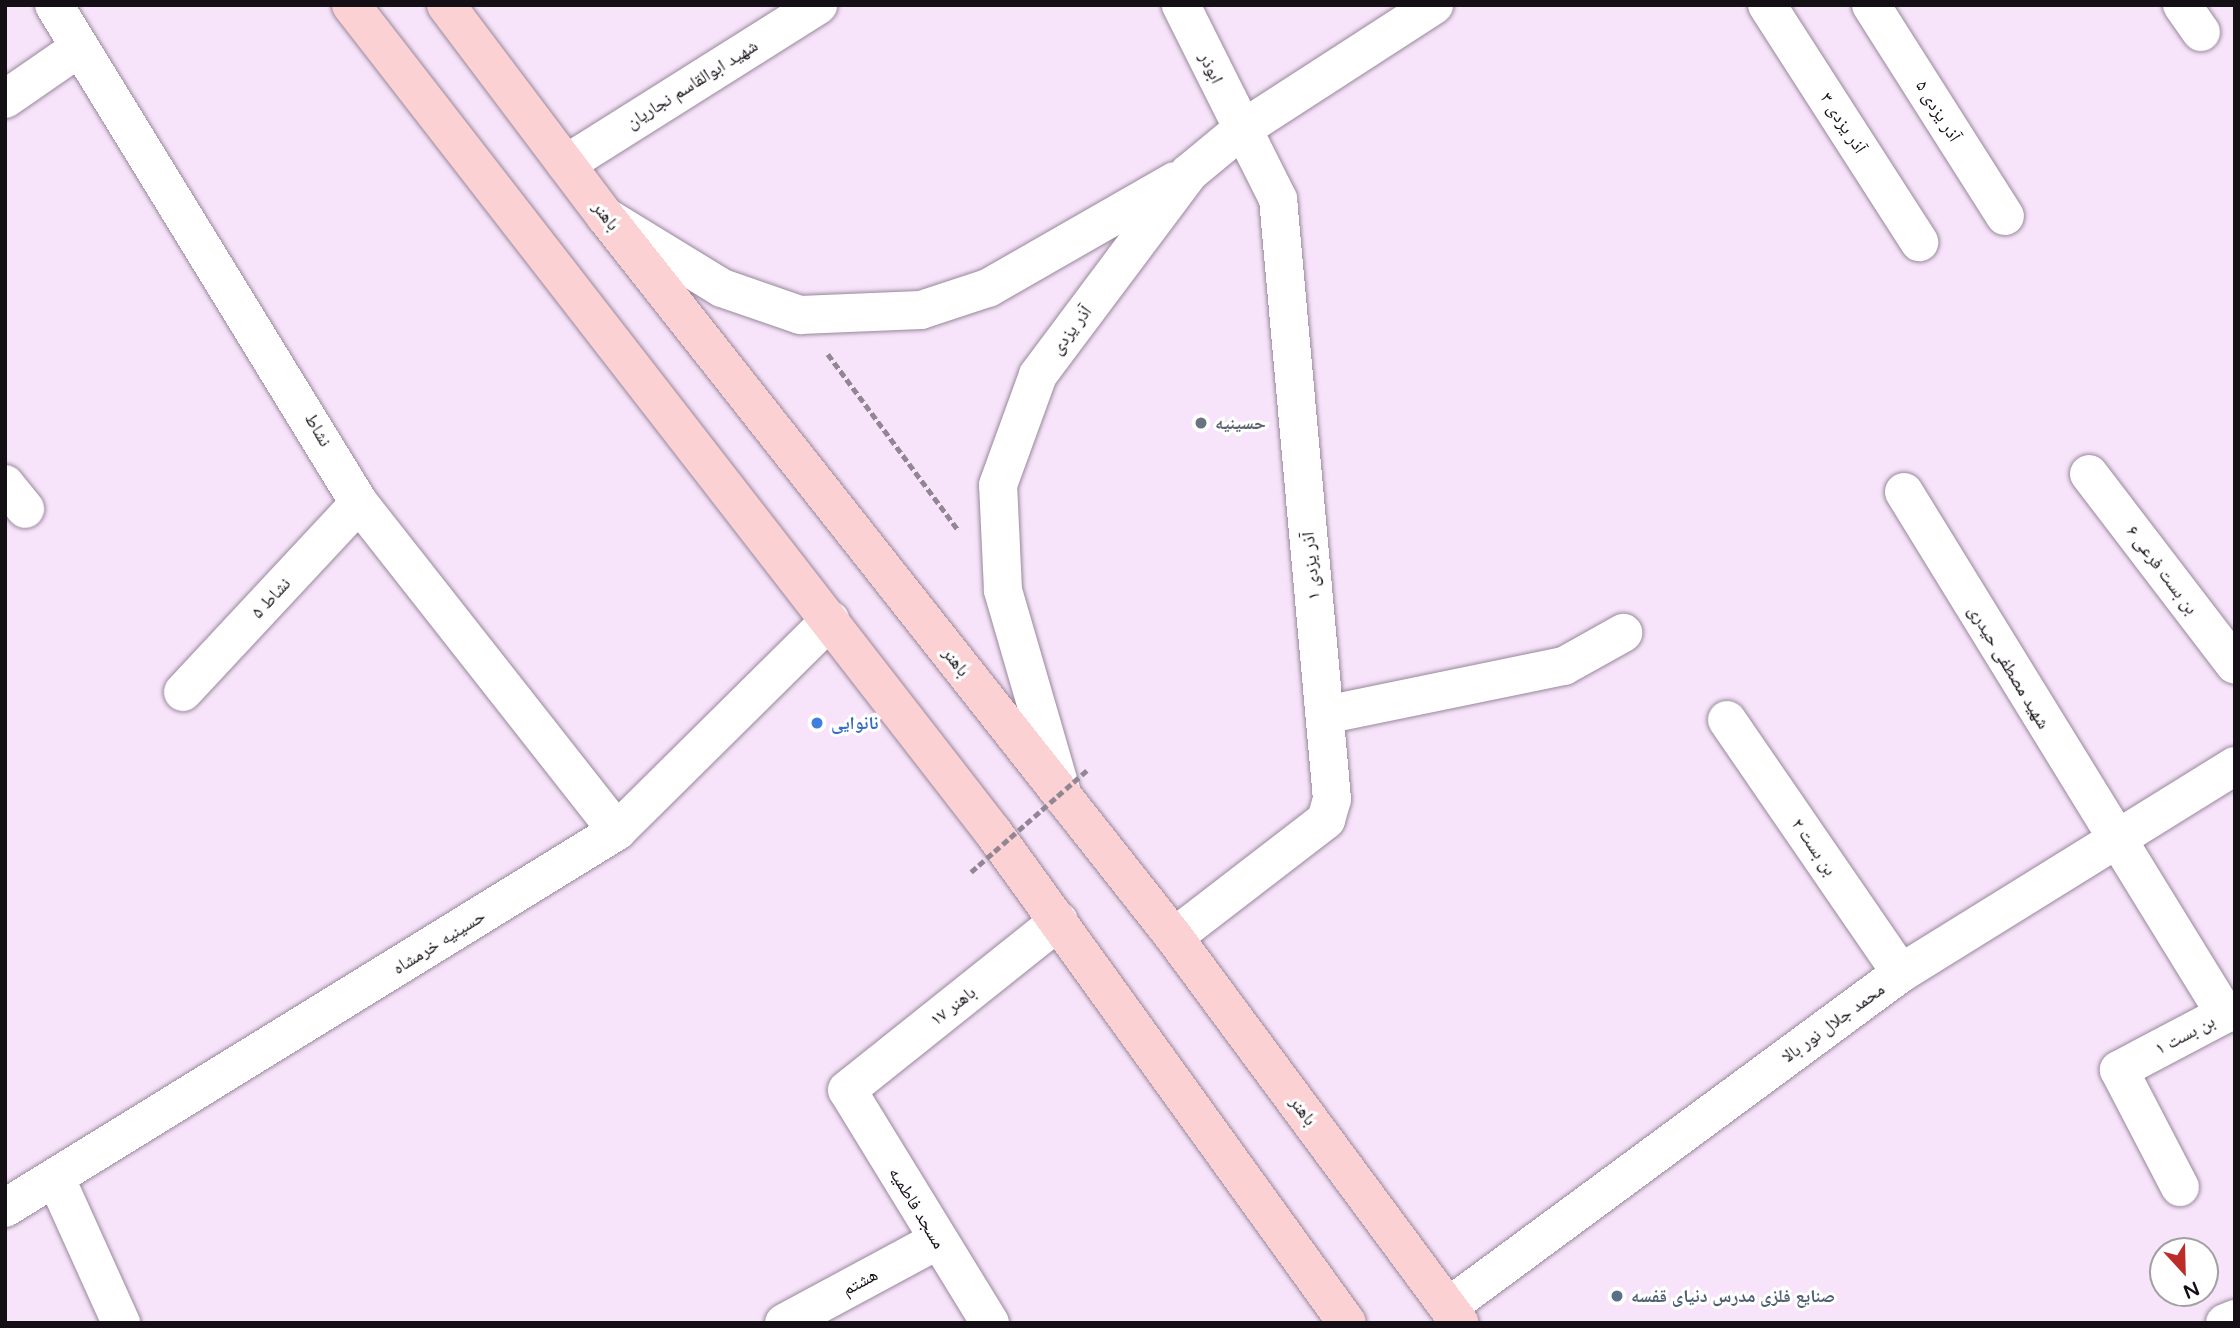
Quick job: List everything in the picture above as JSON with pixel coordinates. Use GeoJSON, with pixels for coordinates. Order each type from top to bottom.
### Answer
{"type":"FeatureCollection","features":[{"type":"Feature","properties":{"kind":"main road"},"geometry":{"type":"LineString","coordinates":[[351,5],[830,620],[1059,921],[1348,1323]]}},
{"type":"Feature","properties":{"kind":"main road","name":"باهنر"},"geometry":{"type":"LineString","coordinates":[[446,5],[606,216],[1075,783],[1174,937],[1454,1315]]}},
{"type":"Feature","properties":{"kind":"street","name":"نشاط"},"geometry":{"type":"LineString","coordinates":[[54,5],[359,503],[617,831]]}},
{"type":"Feature","properties":{"kind":"street","name":"شهید ابوالقاسم نجاریان"},"geometry":{"type":"LineString","coordinates":[[566,164],[818,5]]}},
{"type":"Feature","properties":{"kind":"street","name":"ابوذر"},"geometry":{"type":"LineString","coordinates":[[1181,5],[1241,130]]}},
{"type":"Feature","properties":{"kind":"street","name":"آذر یزدی"},"geometry":{"type":"LineString","coordinates":[[1075,783],[1003,590],[998,485],[1038,375],[1189,173],[1241,130],[1434,5]]}},
{"type":"Feature","properties":{"kind":"street","name":"آذر یزدی ۳"},"geometry":{"type":"LineString","coordinates":[[1768,5],[1919,242]]}},
{"type":"Feature","properties":{"kind":"street","name":"آذر یزدی ۵"},"geometry":{"type":"LineString","coordinates":[[1871,5],[2005,216]]}},
{"type":"Feature","properties":{"kind":"street"},"geometry":{"type":"LineString","coordinates":[[5,99],[79,48]]}},
{"type":"Feature","properties":{"kind":"street","name":"آذر یزدی ۱"},"geometry":{"type":"LineString","coordinates":[[1174,937],[1326,820],[1332,799],[1278,200],[1241,130]]}},
{"type":"Feature","properties":{"kind":"street"},"geometry":{"type":"LineString","coordinates":[[606,216],[722,288],[800,315],[920,310],[988,288],[1189,173]]}},
{"type":"Feature","properties":{"kind":"street","name":"بن بست فرعی ۶"},"geometry":{"type":"LineString","coordinates":[[2089,474],[2235,665]]}},
{"type":"Feature","properties":{"kind":"street","name":"شهید مصطفی حیدری"},"geometry":{"type":"LineString","coordinates":[[1904,492],[2115,842]]}},
{"type":"Feature","properties":{"kind":"street","name":"نشاط ۵"},"geometry":{"type":"LineString","coordinates":[[183,692],[359,503]]}},
{"type":"Feature","properties":{"kind":"street","name":"حسینیه خرمشاه"},"geometry":{"type":"LineString","coordinates":[[5,1208],[57,1181],[617,831],[830,620]]}},
{"type":"Feature","properties":{"kind":"street"},"geometry":{"type":"LineString","coordinates":[[1325,715],[1542,672],[1623,633]]}},
{"type":"Feature","properties":{"kind":"street","name":"بن بست ۲"},"geometry":{"type":"LineString","coordinates":[[1727,720],[1901,973]]}},
{"type":"Feature","properties":{"kind":"street","name":"محمد جلال نور بالا"},"geometry":{"type":"LineString","coordinates":[[1454,1315],[1901,973],[2235,766]]}},
{"type":"Feature","properties":{"kind":"street","name":"بن بست ۱"},"geometry":{"type":"LineString","coordinates":[[2115,842],[2225,1014],[2119,1070],[2180,1187]]}},
{"type":"Feature","properties":{"kind":"street","name":"باهنر ۱۷"},"geometry":{"type":"LineString","coordinates":[[847,1090],[1059,921]]}},
{"type":"Feature","properties":{"kind":"street","name":"مسجد فاطمیه"},"geometry":{"type":"LineString","coordinates":[[847,1090],[936,1241],[990,1323]]}},
{"type":"Feature","properties":{"kind":"street"},"geometry":{"type":"LineString","coordinates":[[57,1181],[121,1323]]}},
{"type":"Feature","properties":{"kind":"street","name":"هشتم"},"geometry":{"type":"LineString","coordinates":[[784,1323],[936,1241]]}},
{"type":"Feature","properties":{"kind":"street"},"geometry":{"type":"LineString","coordinates":[[2225,1323],[2235,1319]]}},
{"type":"Feature","properties":{"kind":"path"},"geometry":{"type":"LineString","coordinates":[[800,315],[962,535]]}},
{"type":"Feature","properties":{"kind":"path"},"geometry":{"type":"LineString","coordinates":[[971,872],[1075,783]]}},
{"type":"Feature","properties":{"kind":"place","name":"حسینیه"},"geometry":{"type":"Point","coordinates":[1201,423]}},
{"type":"Feature","properties":{"kind":"place","name":"نانوایی"},"geometry":{"type":"Point","coordinates":[817,723]}},
{"type":"Feature","properties":{"kind":"place","name":"صنایع فلزی مدرس دنیای قفسه"},"geometry":{"type":"Point","coordinates":[1617,1296]}}]}
